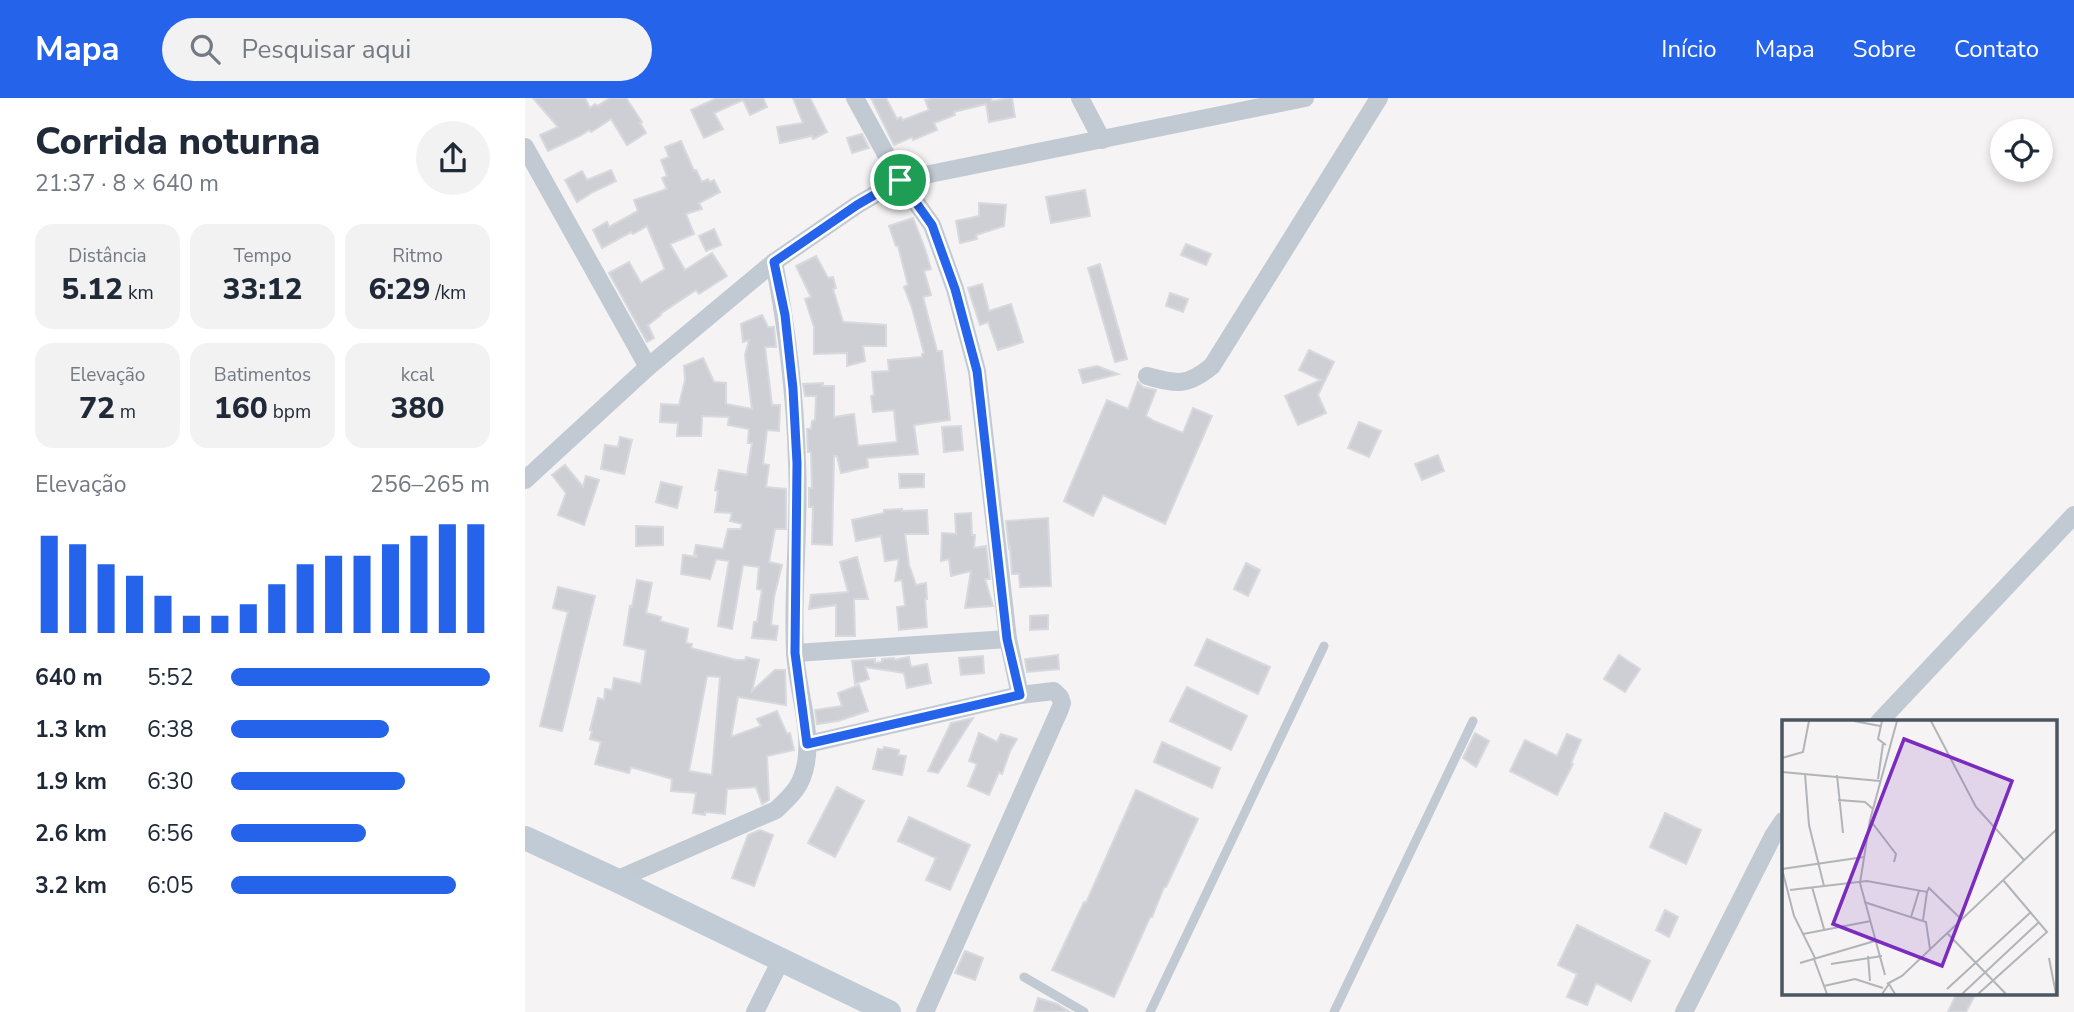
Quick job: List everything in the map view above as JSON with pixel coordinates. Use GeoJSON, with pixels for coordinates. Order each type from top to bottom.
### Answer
{"type":"FeatureCollection","features":[{"type":"Feature","properties":{"kind":"main road"},"geometry":{"type":"LineString","coordinates":[[525,838],[890,1012]]}},
{"type":"Feature","properties":{"kind":"street"},"geometry":{"type":"LineString","coordinates":[[855,98],[900,180],[932,225],[955,289],[977,371],[1007,639],[1020,695]]}},
{"type":"Feature","properties":{"kind":"street"},"geometry":{"type":"LineString","coordinates":[[1080,98],[1102,140]]}},
{"type":"Feature","properties":{"kind":"street"},"geometry":{"type":"LineString","coordinates":[[527,474],[648,367],[774,262],[857,205],[900,180],[1305,98]]}},
{"type":"Feature","properties":{"kind":"street"},"geometry":{"type":"LineString","coordinates":[[1147,376],[1173,383],[1195,379],[1212,366],[1379,98]]}},
{"type":"Feature","properties":{"kind":"street"},"geometry":{"type":"LineString","coordinates":[[525,147],[648,367]]}},
{"type":"Feature","properties":{"kind":"street"},"geometry":{"type":"LineString","coordinates":[[617,880],[776,810],[795,793],[804,775],[807,744],[795,653],[797,463],[793,389],[785,315],[774,262]]}},
{"type":"Feature","properties":{"kind":"street"},"geometry":{"type":"LineString","coordinates":[[1881,720],[2074,515]]}},
{"type":"Feature","properties":{"kind":"street"},"geometry":{"type":"LineString","coordinates":[[795,653],[1007,639]]}},
{"type":"Feature","properties":{"kind":"street"},"geometry":{"type":"LineString","coordinates":[[807,744],[1020,695],[1054,691],[1060,697],[1062,703],[925,1012]]}},
{"type":"Feature","properties":{"kind":"street"},"geometry":{"type":"LineString","coordinates":[[1684,1012],[1782,822]]}},
{"type":"Feature","properties":{"kind":"street"},"geometry":{"type":"LineString","coordinates":[[755,1012],[781,960]]}},
{"type":"Feature","properties":{"kind":"lane"},"geometry":{"type":"LineString","coordinates":[[1150,1012],[1324,646]]}},
{"type":"Feature","properties":{"kind":"lane"},"geometry":{"type":"LineString","coordinates":[[1334,1012],[1473,721]]}},
{"type":"Feature","properties":{"kind":"lane"},"geometry":{"type":"LineString","coordinates":[[1024,977],[1084,1012]]}},
{"type":"Feature","properties":{"kind":"building"},"geometry":{"type":"Polygon","coordinates":[[[533,98],[585,98],[590,108],[610,98],[626,98],[646,133],[627,145],[611,119],[591,132],[589,130],[548,151],[540,135],[558,127],[533,98]]]}},
{"type":"Feature","properties":{"kind":"building"},"geometry":{"type":"Polygon","coordinates":[[[717,98],[763,98],[767,107],[750,115],[743,100],[714,113],[723,129],[704,138],[691,110],[717,98]]]}},
{"type":"Feature","properties":{"kind":"building"},"geometry":{"type":"Polygon","coordinates":[[[793,98],[810,98],[827,132],[813,139],[812,136],[780,143],[777,127],[803,123],[793,98]]]}},
{"type":"Feature","properties":{"kind":"building"},"geometry":{"type":"Polygon","coordinates":[[[871,98],[886,98],[897,119],[901,117],[903,120],[929,110],[925,100],[932,98],[991,98],[992,101],[1012,98],[1015,117],[989,122],[986,104],[954,112],[955,115],[934,123],[937,130],[894,145],[871,98]]]}},
{"type":"Feature","properties":{"kind":"building"},"geometry":{"type":"Polygon","coordinates":[[[862,134],[869,148],[852,153],[847,138],[862,134]]]}},
{"type":"Feature","properties":{"kind":"building"},"geometry":{"type":"Polygon","coordinates":[[[681,141],[694,171],[696,170],[702,182],[714,180],[720,192],[699,203],[702,209],[686,214],[694,234],[670,244],[685,270],[712,253],[727,276],[699,294],[696,290],[660,314],[648,325],[654,338],[647,342],[609,273],[629,262],[641,283],[665,269],[647,226],[602,248],[593,230],[607,222],[609,227],[638,211],[634,200],[667,189],[662,178],[667,176],[661,160],[669,157],[665,147],[681,141]]]}},
{"type":"Feature","properties":{"kind":"building"},"geometry":{"type":"Polygon","coordinates":[[[611,170],[616,181],[577,202],[565,180],[582,171],[587,180],[611,170]]]}},
{"type":"Feature","properties":{"kind":"building"},"geometry":{"type":"Polygon","coordinates":[[[1085,190],[1090,216],[1051,223],[1046,197],[1085,190]]]}},
{"type":"Feature","properties":{"kind":"building"},"geometry":{"type":"Polygon","coordinates":[[[979,203],[1006,205],[1004,226],[976,235],[977,239],[960,243],[956,221],[979,216],[979,203]]]}},
{"type":"Feature","properties":{"kind":"building"},"geometry":{"type":"Polygon","coordinates":[[[913,218],[931,269],[924,271],[931,295],[923,297],[937,351],[942,351],[950,420],[914,425],[918,454],[867,458],[868,467],[841,473],[837,456],[834,456],[832,545],[812,544],[813,507],[809,507],[809,488],[812,488],[811,452],[808,452],[807,429],[811,429],[812,421],[815,420],[816,396],[805,396],[803,384],[823,383],[822,386],[834,386],[834,417],[854,414],[858,446],[897,442],[894,410],[873,412],[872,372],[889,371],[888,360],[922,357],[924,353],[904,287],[908,285],[898,246],[889,226],[913,218]]]}},
{"type":"Feature","properties":{"kind":"building"},"geometry":{"type":"Polygon","coordinates":[[[714,229],[721,245],[706,251],[699,236],[714,229]]]}},
{"type":"Feature","properties":{"kind":"building"},"geometry":{"type":"Polygon","coordinates":[[[1186,244],[1211,254],[1206,265],[1181,255],[1186,244]]]}},
{"type":"Feature","properties":{"kind":"building"},"geometry":{"type":"Polygon","coordinates":[[[816,256],[828,278],[833,277],[836,288],[833,289],[843,322],[886,325],[886,346],[863,346],[865,361],[847,366],[847,353],[814,354],[814,327],[805,299],[811,297],[796,266],[816,256]]]}},
{"type":"Feature","properties":{"kind":"building"},"geometry":{"type":"Polygon","coordinates":[[[1100,264],[1127,359],[1115,362],[1088,268],[1100,264]]]}},
{"type":"Feature","properties":{"kind":"building"},"geometry":{"type":"Polygon","coordinates":[[[982,284],[989,311],[1011,304],[1023,342],[998,350],[988,322],[980,325],[968,288],[982,284]]]}},
{"type":"Feature","properties":{"kind":"building"},"geometry":{"type":"Polygon","coordinates":[[[1170,293],[1188,299],[1183,312],[1166,306],[1170,293]]]}},
{"type":"Feature","properties":{"kind":"building"},"geometry":{"type":"Polygon","coordinates":[[[762,315],[768,327],[774,327],[776,347],[765,347],[772,405],[780,405],[779,431],[767,430],[763,464],[769,465],[766,487],[786,489],[786,529],[775,529],[769,562],[782,565],[771,625],[778,626],[776,640],[752,638],[762,590],[757,589],[759,567],[743,565],[732,629],[718,626],[729,561],[716,559],[710,579],[681,574],[683,555],[697,557],[694,554],[696,545],[723,549],[728,529],[741,529],[742,524],[730,521],[732,513],[715,512],[718,491],[715,490],[719,470],[747,475],[752,443],[748,443],[749,429],[728,425],[729,417],[702,416],[701,436],[677,436],[678,423],[660,422],[661,404],[679,405],[685,380],[684,366],[703,358],[714,382],[726,383],[726,404],[752,409],[745,355],[749,340],[743,342],[741,324],[762,315]]]}},
{"type":"Feature","properties":{"kind":"building"},"geometry":{"type":"Polygon","coordinates":[[[1309,350],[1334,362],[1318,395],[1326,413],[1298,425],[1285,396],[1321,380],[1299,370],[1309,350]]]}},
{"type":"Feature","properties":{"kind":"building"},"geometry":{"type":"Polygon","coordinates":[[[1097,366],[1118,374],[1083,383],[1079,370],[1097,366]]]}},
{"type":"Feature","properties":{"kind":"building"},"geometry":{"type":"Polygon","coordinates":[[[1138,382],[1143,387],[1156,390],[1146,416],[1154,421],[1183,433],[1193,408],[1212,416],[1165,524],[1103,495],[1093,516],[1064,501],[1107,400],[1128,409],[1138,382]]]}},
{"type":"Feature","properties":{"kind":"building"},"geometry":{"type":"Polygon","coordinates":[[[1359,422],[1381,431],[1369,457],[1348,448],[1359,422]]]}},
{"type":"Feature","properties":{"kind":"building"},"geometry":{"type":"Polygon","coordinates":[[[961,426],[963,450],[944,452],[942,427],[961,426]]]}},
{"type":"Feature","properties":{"kind":"building"},"geometry":{"type":"Polygon","coordinates":[[[620,437],[632,440],[624,474],[601,469],[605,445],[618,447],[620,437]]]}},
{"type":"Feature","properties":{"kind":"building"},"geometry":{"type":"Polygon","coordinates":[[[1438,455],[1444,471],[1422,480],[1415,464],[1438,455]]]}},
{"type":"Feature","properties":{"kind":"building"},"geometry":{"type":"Polygon","coordinates":[[[565,465],[583,487],[586,476],[599,480],[584,525],[558,515],[566,493],[552,475],[565,465]]]}},
{"type":"Feature","properties":{"kind":"building"},"geometry":{"type":"Polygon","coordinates":[[[899,474],[924,474],[924,487],[900,488],[899,474]]]}},
{"type":"Feature","properties":{"kind":"building"},"geometry":{"type":"Polygon","coordinates":[[[661,482],[682,487],[677,508],[656,502],[661,482]]]}},
{"type":"Feature","properties":{"kind":"building"},"geometry":{"type":"Polygon","coordinates":[[[884,510],[927,510],[928,534],[905,534],[909,565],[916,585],[926,583],[927,627],[899,630],[897,607],[905,606],[902,580],[895,581],[899,559],[885,561],[881,536],[856,541],[852,520],[884,513],[884,510]]]}},
{"type":"Feature","properties":{"kind":"building"},"geometry":{"type":"Polygon","coordinates":[[[971,513],[972,535],[975,535],[974,548],[986,546],[990,579],[985,579],[993,606],[965,608],[971,571],[951,576],[949,559],[941,561],[942,533],[956,534],[955,514],[971,513]]]}},
{"type":"Feature","properties":{"kind":"building"},"geometry":{"type":"Polygon","coordinates":[[[1048,518],[1051,586],[1020,587],[1019,574],[1012,574],[1006,521],[1048,518]]]}},
{"type":"Feature","properties":{"kind":"building"},"geometry":{"type":"Polygon","coordinates":[[[636,526],[663,527],[663,545],[636,546],[636,526]]]}},
{"type":"Feature","properties":{"kind":"building"},"geometry":{"type":"Polygon","coordinates":[[[857,557],[868,599],[854,599],[855,636],[836,636],[836,605],[809,609],[811,595],[848,592],[840,562],[857,557]]]}},
{"type":"Feature","properties":{"kind":"building"},"geometry":{"type":"Polygon","coordinates":[[[1246,563],[1260,570],[1248,596],[1234,589],[1246,563]]]}},
{"type":"Feature","properties":{"kind":"building"},"geometry":{"type":"Polygon","coordinates":[[[637,580],[652,583],[646,613],[661,617],[660,621],[688,629],[686,643],[692,644],[691,648],[736,660],[745,660],[746,657],[759,660],[752,691],[775,670],[785,670],[786,705],[738,697],[731,737],[761,726],[757,719],[777,711],[787,734],[790,733],[794,750],[767,756],[769,800],[762,804],[756,787],[727,789],[725,814],[693,813],[696,793],[671,791],[672,779],[631,767],[629,773],[595,764],[601,742],[590,739],[590,730],[598,698],[604,700],[605,689],[612,690],[614,678],[641,684],[646,650],[624,645],[630,606],[632,607],[637,580]],[[707,676],[689,771],[712,775],[720,677],[707,676]]]}},
{"type":"Feature","properties":{"kind":"building"},"geometry":{"type":"Polygon","coordinates":[[[558,587],[595,596],[562,731],[540,726],[568,612],[553,608],[558,587]]]}},
{"type":"Feature","properties":{"kind":"building"},"geometry":{"type":"Polygon","coordinates":[[[1048,615],[1048,629],[1030,630],[1030,616],[1048,615]]]}},
{"type":"Feature","properties":{"kind":"building"},"geometry":{"type":"Polygon","coordinates":[[[1207,639],[1270,667],[1258,694],[1195,665],[1207,639]]]}},
{"type":"Feature","properties":{"kind":"building"},"geometry":{"type":"Polygon","coordinates":[[[1058,655],[1059,669],[1027,672],[1025,659],[1058,655]]]}},
{"type":"Feature","properties":{"kind":"building"},"geometry":{"type":"Polygon","coordinates":[[[1619,655],[1640,669],[1625,692],[1604,679],[1619,655]]]}},
{"type":"Feature","properties":{"kind":"building"},"geometry":{"type":"Polygon","coordinates":[[[983,656],[984,673],[961,675],[959,658],[983,656]]]}},
{"type":"Feature","properties":{"kind":"building"},"geometry":{"type":"Polygon","coordinates":[[[909,657],[911,667],[927,664],[931,683],[907,688],[904,673],[865,667],[869,679],[855,684],[852,661],[875,659],[875,663],[882,662],[882,659],[909,657]]]}},
{"type":"Feature","properties":{"kind":"building"},"geometry":{"type":"Polygon","coordinates":[[[859,685],[868,711],[838,721],[817,724],[815,710],[842,706],[838,693],[859,685]]]}},
{"type":"Feature","properties":{"kind":"building"},"geometry":{"type":"Polygon","coordinates":[[[1187,687],[1247,716],[1231,750],[1170,721],[1187,687]]]}},
{"type":"Feature","properties":{"kind":"building"},"geometry":{"type":"Polygon","coordinates":[[[973,718],[938,773],[928,771],[951,723],[973,718]]]}},
{"type":"Feature","properties":{"kind":"building"},"geometry":{"type":"Polygon","coordinates":[[[979,733],[997,742],[1001,734],[1017,739],[1002,774],[999,772],[989,795],[968,786],[977,764],[969,761],[979,733]]]}},
{"type":"Feature","properties":{"kind":"building"},"geometry":{"type":"Polygon","coordinates":[[[1475,733],[1489,741],[1476,767],[1463,758],[1475,733]]]}},
{"type":"Feature","properties":{"kind":"building"},"geometry":{"type":"Polygon","coordinates":[[[1567,734],[1581,740],[1571,763],[1573,764],[1557,795],[1510,771],[1525,740],[1557,756],[1567,734]]]}},
{"type":"Feature","properties":{"kind":"building"},"geometry":{"type":"Polygon","coordinates":[[[1162,742],[1220,768],[1212,788],[1154,762],[1162,742]]]}},
{"type":"Feature","properties":{"kind":"building"},"geometry":{"type":"Polygon","coordinates":[[[884,747],[899,750],[898,755],[906,756],[902,775],[873,769],[878,749],[883,750],[884,747]]]}},
{"type":"Feature","properties":{"kind":"building"},"geometry":{"type":"Polygon","coordinates":[[[837,787],[864,801],[835,857],[808,843],[837,787]]]}},
{"type":"Feature","properties":{"kind":"building"},"geometry":{"type":"Polygon","coordinates":[[[1136,790],[1198,819],[1114,997],[1052,970],[1084,902],[1086,903],[1136,790]]]}},
{"type":"Feature","properties":{"kind":"building"},"geometry":{"type":"Polygon","coordinates":[[[1665,813],[1701,830],[1686,864],[1650,847],[1665,813]]]}},
{"type":"Feature","properties":{"kind":"building"},"geometry":{"type":"Polygon","coordinates":[[[909,817],[970,845],[950,890],[926,880],[936,858],[898,841],[909,817]]]}},
{"type":"Feature","properties":{"kind":"building"},"geometry":{"type":"Polygon","coordinates":[[[760,830],[773,835],[754,886],[732,878],[748,835],[760,830]]]}},
{"type":"Feature","properties":{"kind":"building"},"geometry":{"type":"Polygon","coordinates":[[[1665,910],[1678,917],[1669,937],[1656,930],[1665,910]]]}},
{"type":"Feature","properties":{"kind":"building"},"geometry":{"type":"Polygon","coordinates":[[[1577,925],[1650,961],[1631,1001],[1596,983],[1587,1005],[1567,997],[1577,974],[1558,965],[1577,925]]]}},
{"type":"Feature","properties":{"kind":"building"},"geometry":{"type":"Polygon","coordinates":[[[965,951],[983,958],[975,980],[955,973],[965,951]]]}},
{"type":"Feature","properties":{"kind":"building"},"geometry":{"type":"Polygon","coordinates":[[[1956,995],[1975,995],[1966,1012],[1948,1012],[1956,995]]]}},
{"type":"Feature","properties":{"kind":"building"},"geometry":{"type":"Polygon","coordinates":[[[1038,998],[1057,1004],[1070,1012],[1034,1012],[1038,998]]]}},
{"type":"Feature","properties":{"kind":"route"},"geometry":{"type":"LineString","coordinates":[[900,180],[932,225],[955,289],[977,371],[1007,639],[1020,695],[807,744],[795,653],[797,463],[793,389],[785,315],[774,262],[857,205],[900,180]]}}]}
